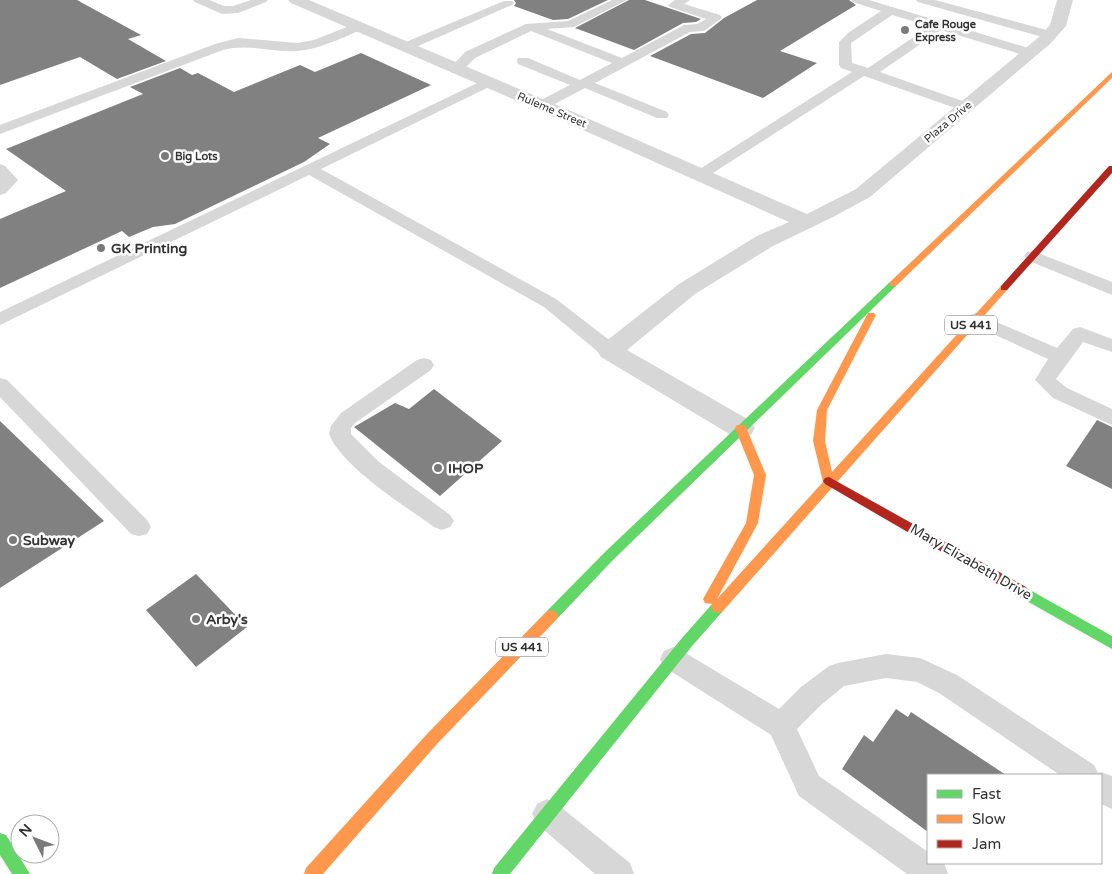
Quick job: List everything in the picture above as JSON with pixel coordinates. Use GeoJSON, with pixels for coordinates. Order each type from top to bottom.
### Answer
{"type":"FeatureCollection","features":[{"type":"Feature","properties":{"kind":"main road","name":"US 441"},"geometry":{"type":"LineString","coordinates":[[312,874],[432,739],[609,556],[741,428],[882,296],[1111,73]]}},
{"type":"Feature","properties":{"kind":"main road","name":"US 441"},"geometry":{"type":"LineString","coordinates":[[500,874],[680,650],[1112,168]]}},
{"type":"Feature","properties":{"kind":"main road"},"geometry":{"type":"LineString","coordinates":[[830,481],[819,441],[822,410],[882,296]]}},
{"type":"Feature","properties":{"kind":"main road"},"geometry":{"type":"LineString","coordinates":[[680,650],[752,523],[760,475],[741,428]]}},
{"type":"Feature","properties":{"kind":"main road","name":"Mary Elizabeth Drive"},"geometry":{"type":"LineString","coordinates":[[830,481],[1112,644]]}},
{"type":"Feature","properties":{"kind":"main road"},"geometry":{"type":"LineString","coordinates":[[0,841],[22,874]]}},
{"type":"Feature","properties":{"kind":"street","name":"Ruleme Street"},"geometry":{"type":"LineString","coordinates":[[296,0],[542,105],[807,222]]}},
{"type":"Feature","properties":{"kind":"street","name":"Plaza Drive"},"geometry":{"type":"LineString","coordinates":[[807,222],[863,192],[1030,53],[1058,26],[1065,0]]}},
{"type":"Feature","properties":{"kind":"street"},"geometry":{"type":"LineString","coordinates":[[741,428],[610,351],[687,289],[765,241],[807,222]]}},
{"type":"Feature","properties":{"kind":"lane"},"geometry":{"type":"LineString","coordinates":[[199,0],[222,10],[234,10],[262,0]]}},
{"type":"Feature","properties":{"kind":"lane"},"geometry":{"type":"LineString","coordinates":[[456,69],[470,55],[530,27],[570,24],[621,0]]}},
{"type":"Feature","properties":{"kind":"lane"},"geometry":{"type":"LineString","coordinates":[[542,105],[688,28],[700,28],[716,18],[679,2],[660,0]]}},
{"type":"Feature","properties":{"kind":"lane"},"geometry":{"type":"LineString","coordinates":[[856,0],[1030,53]]}},
{"type":"Feature","properties":{"kind":"lane"},"geometry":{"type":"LineString","coordinates":[[922,0],[1050,35]]}},
{"type":"Feature","properties":{"kind":"lane"},"geometry":{"type":"LineString","coordinates":[[958,10],[970,0]]}},
{"type":"Feature","properties":{"kind":"lane"},"geometry":{"type":"LineString","coordinates":[[405,47],[508,3]]}},
{"type":"Feature","properties":{"kind":"lane"},"geometry":{"type":"LineString","coordinates":[[891,10],[845,42],[846,65],[966,107]]}},
{"type":"Feature","properties":{"kind":"lane"},"geometry":{"type":"LineString","coordinates":[[700,175],[940,25]]}},
{"type":"Feature","properties":{"kind":"lane"},"geometry":{"type":"LineString","coordinates":[[0,130],[219,47],[238,42],[297,46],[317,43],[357,27]]}},
{"type":"Feature","properties":{"kind":"lane"},"geometry":{"type":"LineString","coordinates":[[530,27],[623,63]]}},
{"type":"Feature","properties":{"kind":"lane"},"geometry":{"type":"LineString","coordinates":[[522,61],[662,115]]}},
{"type":"Feature","properties":{"kind":"lane"},"geometry":{"type":"LineString","coordinates":[[0,319],[488,82]]}},
{"type":"Feature","properties":{"kind":"lane"},"geometry":{"type":"LineString","coordinates":[[310,169],[550,303],[610,351]]}},
{"type":"Feature","properties":{"kind":"lane"},"geometry":{"type":"LineString","coordinates":[[0,170],[10,180],[0,190]]}},
{"type":"Feature","properties":{"kind":"lane"},"geometry":{"type":"LineString","coordinates":[[1033,256],[1112,289]]}},
{"type":"Feature","properties":{"kind":"lane"},"geometry":{"type":"LineString","coordinates":[[976,319],[1060,356]]}},
{"type":"Feature","properties":{"kind":"lane"},"geometry":{"type":"LineString","coordinates":[[1112,346],[1080,333],[1060,356],[1045,380],[1060,394],[1112,418]]}},
{"type":"Feature","properties":{"kind":"lane"},"geometry":{"type":"LineString","coordinates":[[424,365],[348,418],[342,424],[340,431],[342,438],[362,459],[442,521]]}},
{"type":"Feature","properties":{"kind":"lane"},"geometry":{"type":"LineString","coordinates":[[0,385],[139,527]]}},
{"type":"Feature","properties":{"kind":"lane"},"geometry":{"type":"LineString","coordinates":[[680,650],[781,726],[809,786],[934,874]]}},
{"type":"Feature","properties":{"kind":"lane"},"geometry":{"type":"LineString","coordinates":[[781,726],[811,696],[838,675],[886,666],[920,670],[948,684],[1083,774]]}},
{"type":"Feature","properties":{"kind":"lane"},"geometry":{"type":"LineString","coordinates":[[547,814],[619,874]]}},
{"type":"Feature","properties":{"kind":"building"},"geometry":{"type":"Polygon","coordinates":[[[0,0],[77,0],[141,35],[128,39],[166,61],[117,79],[80,57],[0,85],[0,0]]]}},
{"type":"Feature","properties":{"kind":"building"},"geometry":{"type":"Polygon","coordinates":[[[514,0],[608,0],[568,19],[553,20],[514,6],[516,3],[514,0]]]}},
{"type":"Feature","properties":{"kind":"building"},"geometry":{"type":"Polygon","coordinates":[[[629,0],[645,0],[701,19],[696,22],[683,23],[634,50],[575,28],[629,0]]]}},
{"type":"Feature","properties":{"kind":"building"},"geometry":{"type":"Polygon","coordinates":[[[757,0],[849,0],[856,5],[780,51],[817,63],[763,98],[650,56],[691,34],[705,33],[724,18],[757,0]]]}},
{"type":"Feature","properties":{"kind":"building","name":"Big Lots"},"geometry":{"type":"Polygon","coordinates":[[[361,53],[431,85],[318,138],[330,144],[304,162],[175,224],[153,227],[129,237],[122,231],[0,288],[0,219],[66,191],[6,149],[143,94],[130,87],[180,68],[192,75],[198,73],[234,92],[300,65],[315,72],[361,53]]]}},
{"type":"Feature","properties":{"kind":"building","name":"IHOP"},"geometry":{"type":"Polygon","coordinates":[[[434,389],[502,441],[440,496],[354,427],[395,403],[409,409],[434,389]]]}},
{"type":"Feature","properties":{"kind":"building"},"geometry":{"type":"Polygon","coordinates":[[[1097,420],[1112,427],[1112,489],[1066,466],[1097,420]]]}},
{"type":"Feature","properties":{"kind":"building"},"geometry":{"type":"Polygon","coordinates":[[[0,421],[104,521],[0,588],[0,421]]]}},
{"type":"Feature","properties":{"kind":"building","name":"Arby's"},"geometry":{"type":"Polygon","coordinates":[[[196,574],[247,627],[196,667],[146,610],[196,574]]]}},
{"type":"Feature","properties":{"kind":"building"},"geometry":{"type":"Polygon","coordinates":[[[896,709],[908,717],[911,712],[1004,774],[927,774],[927,831],[842,769],[864,735],[873,742],[896,709]]]}},
{"type":"Feature","properties":{"kind":"traffic: fast"},"geometry":{"type":"LineString","coordinates":[[551,616],[609,556],[893,284]]}},
{"type":"Feature","properties":{"kind":"traffic: fast"},"geometry":{"type":"LineString","coordinates":[[1021,591],[1112,643]]}},
{"type":"Feature","properties":{"kind":"traffic: fast"},"geometry":{"type":"LineString","coordinates":[[500,874],[687,642],[718,607]]}},
{"type":"Feature","properties":{"kind":"traffic: fast"},"geometry":{"type":"LineString","coordinates":[[0,841],[22,874]]}},
{"type":"Feature","properties":{"kind":"traffic: slow"},"geometry":{"type":"LineString","coordinates":[[893,284],[1112,74]]}},
{"type":"Feature","properties":{"kind":"traffic: slow"},"geometry":{"type":"LineString","coordinates":[[718,607],[1004,288]]}},
{"type":"Feature","properties":{"kind":"traffic: slow"},"geometry":{"type":"LineString","coordinates":[[829,481],[819,441],[822,410],[871,315]]}},
{"type":"Feature","properties":{"kind":"traffic: slow"},"geometry":{"type":"LineString","coordinates":[[710,599],[752,523],[760,475],[741,428]]}},
{"type":"Feature","properties":{"kind":"traffic: slow"},"geometry":{"type":"LineString","coordinates":[[312,874],[432,739],[551,616]]}},
{"type":"Feature","properties":{"kind":"traffic: jam"},"geometry":{"type":"LineString","coordinates":[[1004,288],[1112,168]]}},
{"type":"Feature","properties":{"kind":"traffic: jam"},"geometry":{"type":"LineString","coordinates":[[829,481],[1021,591]]}},
{"type":"Feature","properties":{"kind":"place","name":"Cafe Rouge Express"},"geometry":{"type":"Point","coordinates":[905,30]}},
{"type":"Feature","properties":{"kind":"place","name":"Big Lots"},"geometry":{"type":"Point","coordinates":[165,156]}},
{"type":"Feature","properties":{"kind":"place","name":"GK Printing"},"geometry":{"type":"Point","coordinates":[101,248]}},
{"type":"Feature","properties":{"kind":"place","name":"IHOP"},"geometry":{"type":"Point","coordinates":[438,468]}},
{"type":"Feature","properties":{"kind":"place","name":"Subway"},"geometry":{"type":"Point","coordinates":[13,540]}},
{"type":"Feature","properties":{"kind":"place","name":"Arby's"},"geometry":{"type":"Point","coordinates":[196,619]}}]}
